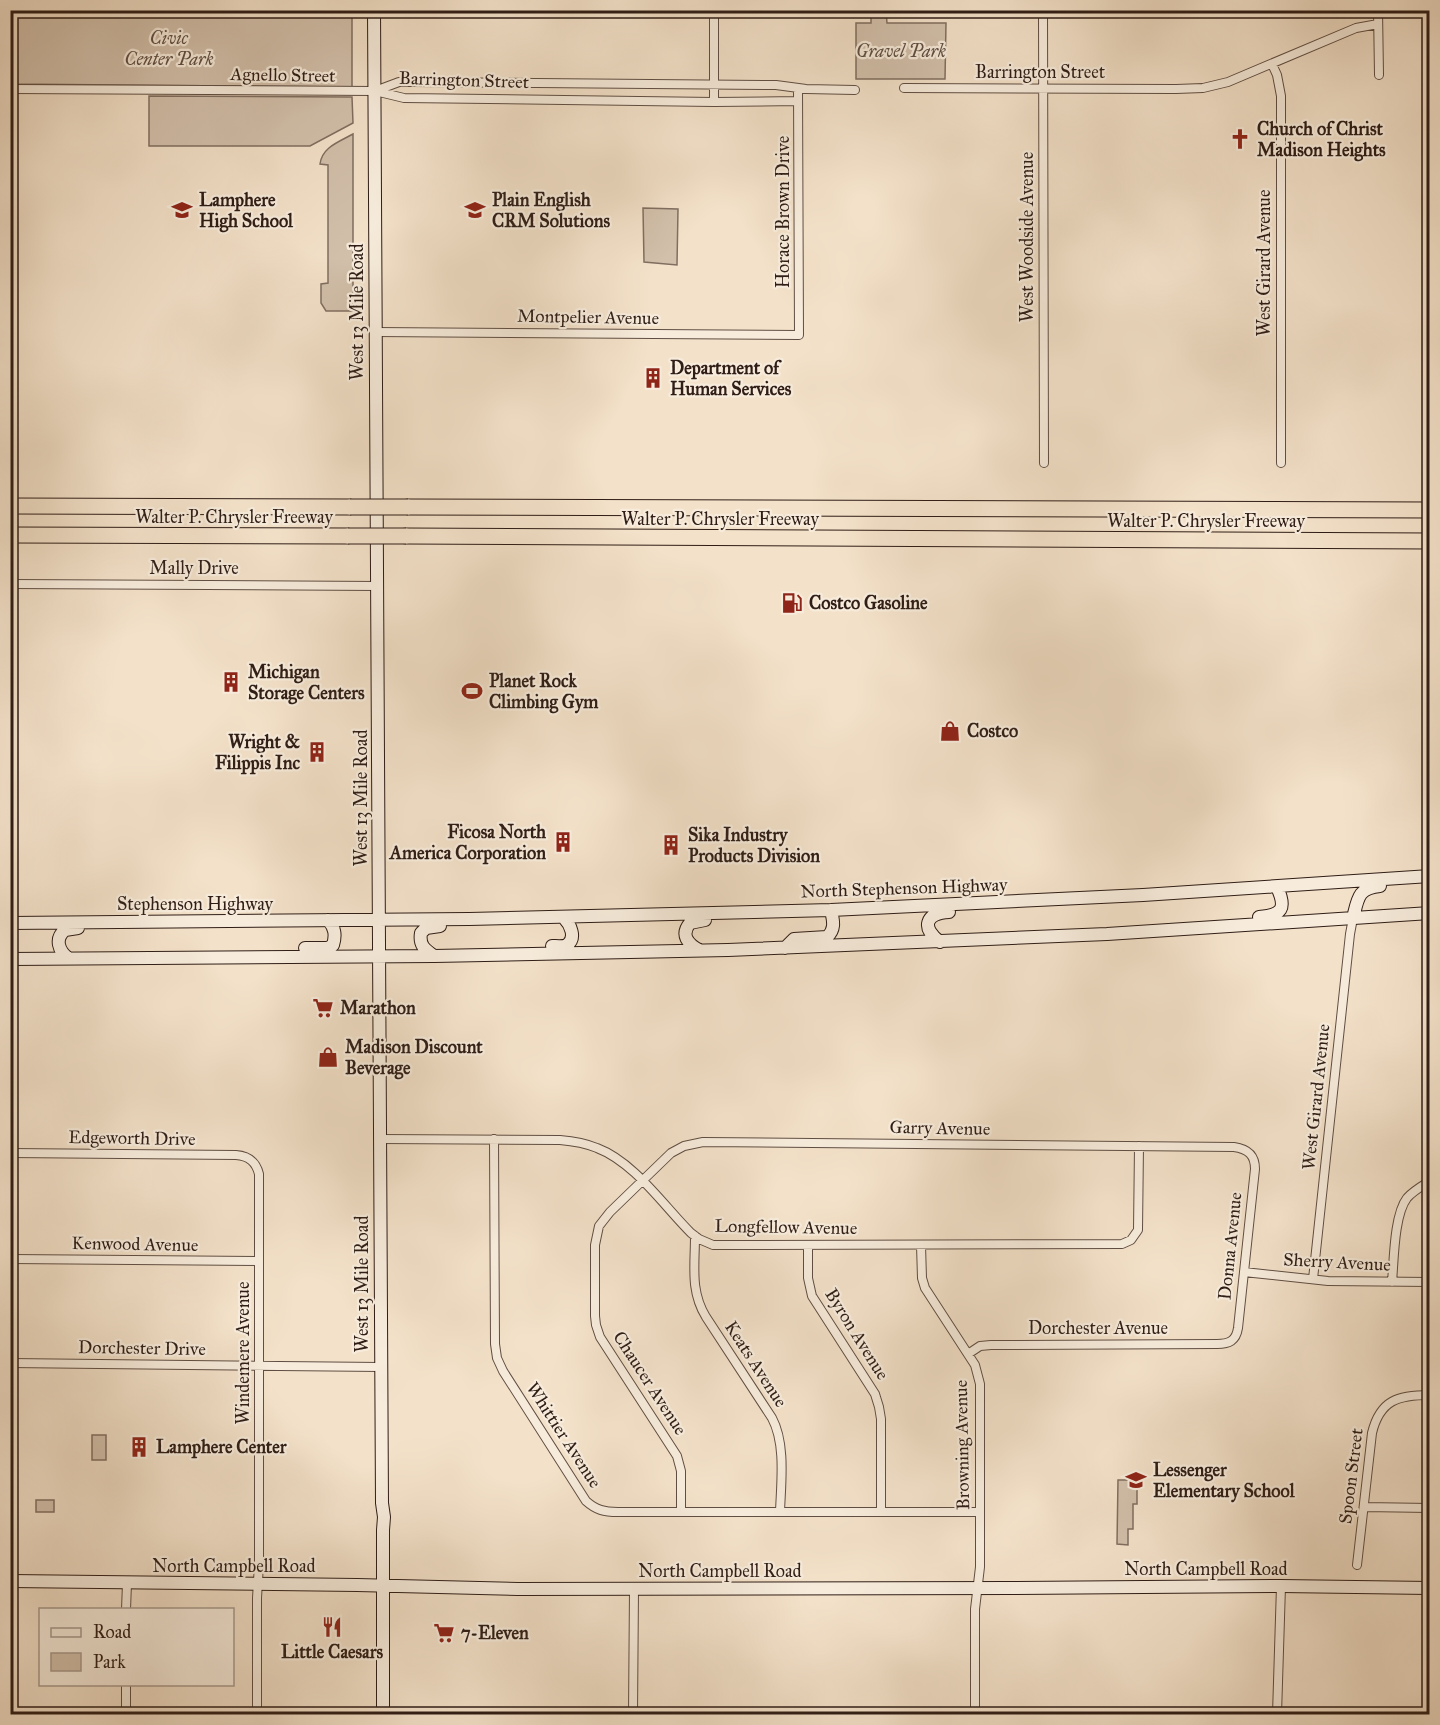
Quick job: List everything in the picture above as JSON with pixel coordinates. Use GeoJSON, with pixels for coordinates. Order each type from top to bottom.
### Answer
{"type":"FeatureCollection","features":[{"type":"Feature","properties":{"kind":"highway","name":"Walter P. Chrysler Freeway"},"geometry":{"type":"LineString","coordinates":[[10,506],[1430,510]]}},
{"type":"Feature","properties":{"kind":"highway","name":"Walter P. Chrysler Freeway"},"geometry":{"type":"LineString","coordinates":[[10,535],[1430,541]]}},
{"type":"Feature","properties":{"kind":"main road","name":"West 13 Mile Road"},"geometry":{"type":"LineString","coordinates":[[374,10],[381,1367],[384,1517],[383,1714]]}},
{"type":"Feature","properties":{"kind":"main road","name":"North Stephenson Highway"},"geometry":{"type":"LineString","coordinates":[[380,920],[564,918],[831,910],[1277,887],[1430,876]]}},
{"type":"Feature","properties":{"kind":"main road"},"geometry":{"type":"LineString","coordinates":[[1353,918],[1357,900],[1368,887],[1430,883]]}},
{"type":"Feature","properties":{"kind":"main road"},"geometry":{"type":"LineString","coordinates":[[1155,931],[1181,922],[1273,916],[1281,910],[1282,903],[1277,887]]}},
{"type":"Feature","properties":{"kind":"main road"},"geometry":{"type":"LineString","coordinates":[[940,942],[931,935],[928,928],[933,914],[1020,908],[1042,900]]}},
{"type":"Feature","properties":{"kind":"main road"},"geometry":{"type":"LineString","coordinates":[[1404,915],[1430,905]]}},
{"type":"Feature","properties":{"kind":"main road"},"geometry":{"type":"LineString","coordinates":[[785,948],[794,939],[824,938],[831,934],[833,927],[831,910]]}},
{"type":"Feature","properties":{"kind":"main road"},"geometry":{"type":"LineString","coordinates":[[700,951],[686,940],[687,925],[694,921],[718,919],[734,912]]}},
{"type":"Feature","properties":{"kind":"main road"},"geometry":{"type":"LineString","coordinates":[[10,959],[434,956],[700,951],[1155,931],[1430,913]]}},
{"type":"Feature","properties":{"kind":"main road"},"geometry":{"type":"LineString","coordinates":[[434,956],[424,948],[421,941],[421,933],[426,928],[507,925],[538,918]]}},
{"type":"Feature","properties":{"kind":"main road"},"geometry":{"type":"LineString","coordinates":[[467,955],[480,948],[565,946],[569,943],[572,934],[570,924],[564,918]]}},
{"type":"Feature","properties":{"kind":"main road"},"geometry":{"type":"LineString","coordinates":[[214,957],[233,949],[328,948],[333,945],[335,939],[333,926],[328,920]]}},
{"type":"Feature","properties":{"kind":"main road","name":"Stephenson Highway"},"geometry":{"type":"LineString","coordinates":[[10,923],[380,920]]}},
{"type":"Feature","properties":{"kind":"main road"},"geometry":{"type":"LineString","coordinates":[[68,958],[61,952],[58,941],[61,933],[70,928],[203,927],[229,921]]}},
{"type":"Feature","properties":{"kind":"main road","name":"North Campbell Road"},"geometry":{"type":"LineString","coordinates":[[10,1581],[500,1589],[1281,1586],[1430,1588]]}},
{"type":"Feature","properties":{"kind":"street"},"geometry":{"type":"LineString","coordinates":[[714,10],[714,102]]}},
{"type":"Feature","properties":{"kind":"street","name":"West Woodside Avenue"},"geometry":{"type":"LineString","coordinates":[[1044,10],[1044,464]]}},
{"type":"Feature","properties":{"kind":"street"},"geometry":{"type":"LineString","coordinates":[[1378,10],[1379,75]]}},
{"type":"Feature","properties":{"kind":"street","name":"Barrington Street"},"geometry":{"type":"LineString","coordinates":[[904,88],[1176,89],[1216,86],[1356,28],[1378,24]]}},
{"type":"Feature","properties":{"kind":"street","name":"West Girard Avenue"},"geometry":{"type":"LineString","coordinates":[[1272,64],[1279,82],[1281,96],[1281,463]]}},
{"type":"Feature","properties":{"kind":"street","name":"Barrington Street"},"geometry":{"type":"LineString","coordinates":[[375,91],[399,82],[776,86],[855,90]]}},
{"type":"Feature","properties":{"kind":"street","name":"Barrington Street"},"geometry":{"type":"LineString","coordinates":[[554,100],[555,84]]}},
{"type":"Feature","properties":{"kind":"street","name":"Horace Brown Drive"},"geometry":{"type":"LineString","coordinates":[[798,88],[799,335]]}},
{"type":"Feature","properties":{"kind":"street","name":"Agnello Street"},"geometry":{"type":"LineString","coordinates":[[10,89],[375,91]]}},
{"type":"Feature","properties":{"kind":"street","name":"Barrington Street"},"geometry":{"type":"LineString","coordinates":[[375,91],[404,98],[798,101]]}},
{"type":"Feature","properties":{"kind":"street","name":"Montpelier Avenue"},"geometry":{"type":"LineString","coordinates":[[375,332],[799,335]]}},
{"type":"Feature","properties":{"kind":"street","name":"Mally Drive"},"geometry":{"type":"LineString","coordinates":[[10,584],[378,586]]}},
{"type":"Feature","properties":{"kind":"street","name":"West Girard Avenue"},"geometry":{"type":"LineString","coordinates":[[1313,1279],[1353,918]]}},
{"type":"Feature","properties":{"kind":"street","name":"Longfellow Avenue"},"geometry":{"type":"LineString","coordinates":[[380,1139],[560,1140],[590,1146],[625,1164],[695,1236],[713,1245],[1097,1245],[1127,1242],[1134,1238],[1138,1230],[1139,1146]]}},
{"type":"Feature","properties":{"kind":"street","name":"Whittier Avenue"},"geometry":{"type":"LineString","coordinates":[[494,1139],[495,1344],[500,1365],[591,1506],[607,1512],[980,1512]]}},
{"type":"Feature","properties":{"kind":"street","name":"Garry Avenue"},"geometry":{"type":"LineString","coordinates":[[642,1181],[672,1153],[684,1146],[703,1142],[1234,1147],[1250,1152]]}},
{"type":"Feature","properties":{"kind":"street","name":"Donna Avenue"},"geometry":{"type":"LineString","coordinates":[[1230,1342],[1237,1333],[1255,1169],[1255,1162],[1250,1152]]}},
{"type":"Feature","properties":{"kind":"street","name":"Edgeworth Drive"},"geometry":{"type":"LineString","coordinates":[[10,1153],[236,1155],[252,1160]]}},
{"type":"Feature","properties":{"kind":"street","name":"Windemere Avenue"},"geometry":{"type":"LineString","coordinates":[[252,1160],[259,1174],[257,1714]]}},
{"type":"Feature","properties":{"kind":"street"},"geometry":{"type":"LineString","coordinates":[[1392,1282],[1400,1213],[1407,1199],[1430,1180]]}},
{"type":"Feature","properties":{"kind":"street","name":"Chaucer Avenue"},"geometry":{"type":"LineString","coordinates":[[642,1181],[605,1217],[597,1232],[595,1317],[600,1337],[677,1455],[681,1471],[681,1512]]}},
{"type":"Feature","properties":{"kind":"street","name":"Keats Avenue"},"geometry":{"type":"LineString","coordinates":[[695,1236],[697,1301],[778,1431],[781,1443],[780,1512]]}},
{"type":"Feature","properties":{"kind":"street","name":"Byron Avenue"},"geometry":{"type":"LineString","coordinates":[[808,1245],[809,1284],[812,1296],[871,1388],[879,1407],[881,1512]]}},
{"type":"Feature","properties":{"kind":"street","name":"Browning Avenue"},"geometry":{"type":"LineString","coordinates":[[921,1245],[922,1278],[925,1288],[968,1354],[978,1372],[980,1384],[980,1567],[975,1609],[975,1714]]}},
{"type":"Feature","properties":{"kind":"street","name":"Kenwood Avenue"},"geometry":{"type":"LineString","coordinates":[[10,1259],[259,1262]]}},
{"type":"Feature","properties":{"kind":"street","name":"Sherry Avenue"},"geometry":{"type":"LineString","coordinates":[[1244,1272],[1338,1281],[1430,1282]]}},
{"type":"Feature","properties":{"kind":"street","name":"Dorchester Avenue"},"geometry":{"type":"LineString","coordinates":[[968,1354],[980,1346],[991,1345],[1217,1344],[1230,1342]]}},
{"type":"Feature","properties":{"kind":"street","name":"Dorchester Drive"},"geometry":{"type":"LineString","coordinates":[[10,1363],[381,1367]]}},
{"type":"Feature","properties":{"kind":"street","name":"Spoon Street"},"geometry":{"type":"LineString","coordinates":[[1358,1565],[1375,1420],[1381,1410],[1397,1398],[1408,1395],[1430,1395]]}},
{"type":"Feature","properties":{"kind":"street"},"geometry":{"type":"LineString","coordinates":[[1364,1508],[1430,1508]]}},
{"type":"Feature","properties":{"kind":"street"},"geometry":{"type":"LineString","coordinates":[[126,1608],[127,1583]]}},
{"type":"Feature","properties":{"kind":"street"},"geometry":{"type":"LineString","coordinates":[[1276,1714],[1281,1586]]}},
{"type":"Feature","properties":{"kind":"street"},"geometry":{"type":"LineString","coordinates":[[633,1714],[634,1589]]}},
{"type":"Feature","properties":{"kind":"street"},"geometry":{"type":"LineString","coordinates":[[126,1686],[126,1714]]}},
{"type":"Feature","properties":{"kind":"green space","name":"Civic Center Park"},"geometry":{"type":"Polygon","coordinates":[[[11,10],[352,11],[352,87],[11,84],[11,10]]]}},
{"type":"Feature","properties":{"kind":"green space","name":"Gravel Park"},"geometry":{"type":"Polygon","coordinates":[[[886,10],[887,23],[946,23],[945,79],[856,79],[856,23],[871,23],[871,11],[886,10]]]}},
{"type":"Feature","properties":{"kind":"green space"},"geometry":{"type":"Polygon","coordinates":[[[149,96],[352,97],[353,123],[310,146],[149,146],[149,96]]]}},
{"type":"Feature","properties":{"kind":"green space"},"geometry":{"type":"Polygon","coordinates":[[[353,134],[353,311],[326,311],[321,303],[321,284],[328,283],[328,165],[320,164],[321,158],[328,149],[353,134]]]}},
{"type":"Feature","properties":{"kind":"green space"},"geometry":{"type":"Polygon","coordinates":[[[643,208],[678,209],[677,265],[644,262],[643,208]]]}},
{"type":"Feature","properties":{"kind":"green space"},"geometry":{"type":"Polygon","coordinates":[[[92,1435],[106,1435],[106,1460],[92,1460],[92,1435]]]}},
{"type":"Feature","properties":{"kind":"green space"},"geometry":{"type":"Polygon","coordinates":[[[1118,1480],[1137,1480],[1137,1504],[1133,1504],[1133,1529],[1128,1529],[1128,1545],[1117,1544],[1118,1480]]]}},
{"type":"Feature","properties":{"kind":"green space"},"geometry":{"type":"Polygon","coordinates":[[[36,1500],[54,1500],[54,1512],[36,1512],[36,1500]]]}},
{"type":"Feature","properties":{"kind":"place","name":"Church of Christ Madison Heights"},"geometry":{"type":"Point","coordinates":[1240,139]}},
{"type":"Feature","properties":{"kind":"place","name":"Lamphere High School"},"geometry":{"type":"Point","coordinates":[182,210]}},
{"type":"Feature","properties":{"kind":"place","name":"Plain English CRM Solutions"},"geometry":{"type":"Point","coordinates":[475,210]}},
{"type":"Feature","properties":{"kind":"place","name":"Department of Human Services"},"geometry":{"type":"Point","coordinates":[653,378]}},
{"type":"Feature","properties":{"kind":"place","name":"Costco Gasoline"},"geometry":{"type":"Point","coordinates":[792,603]}},
{"type":"Feature","properties":{"kind":"place","name":"Michigan Storage Centers"},"geometry":{"type":"Point","coordinates":[231,682]}},
{"type":"Feature","properties":{"kind":"place","name":"Planet Rock Climbing Gym"},"geometry":{"type":"Point","coordinates":[472,691]}},
{"type":"Feature","properties":{"kind":"place","name":"Costco"},"geometry":{"type":"Point","coordinates":[950,731]}},
{"type":"Feature","properties":{"kind":"place","name":"Wright & Filippis Inc"},"geometry":{"type":"Point","coordinates":[317,752]}},
{"type":"Feature","properties":{"kind":"place","name":"Ficosa North America Corporation"},"geometry":{"type":"Point","coordinates":[563,842]}},
{"type":"Feature","properties":{"kind":"place","name":"Sika Industry Products Division"},"geometry":{"type":"Point","coordinates":[671,845]}},
{"type":"Feature","properties":{"kind":"place","name":"Marathon"},"geometry":{"type":"Point","coordinates":[323,1008]}},
{"type":"Feature","properties":{"kind":"place","name":"Madison Discount Beverage"},"geometry":{"type":"Point","coordinates":[328,1057]}},
{"type":"Feature","properties":{"kind":"place","name":"Lamphere Center"},"geometry":{"type":"Point","coordinates":[139,1447]}},
{"type":"Feature","properties":{"kind":"place","name":"Lessenger Elementary School"},"geometry":{"type":"Point","coordinates":[1136,1480]}},
{"type":"Feature","properties":{"kind":"place","name":"Little Caesars"},"geometry":{"type":"Point","coordinates":[332,1627]}},
{"type":"Feature","properties":{"kind":"place","name":"7-Eleven"},"geometry":{"type":"Point","coordinates":[444,1633]}}]}
